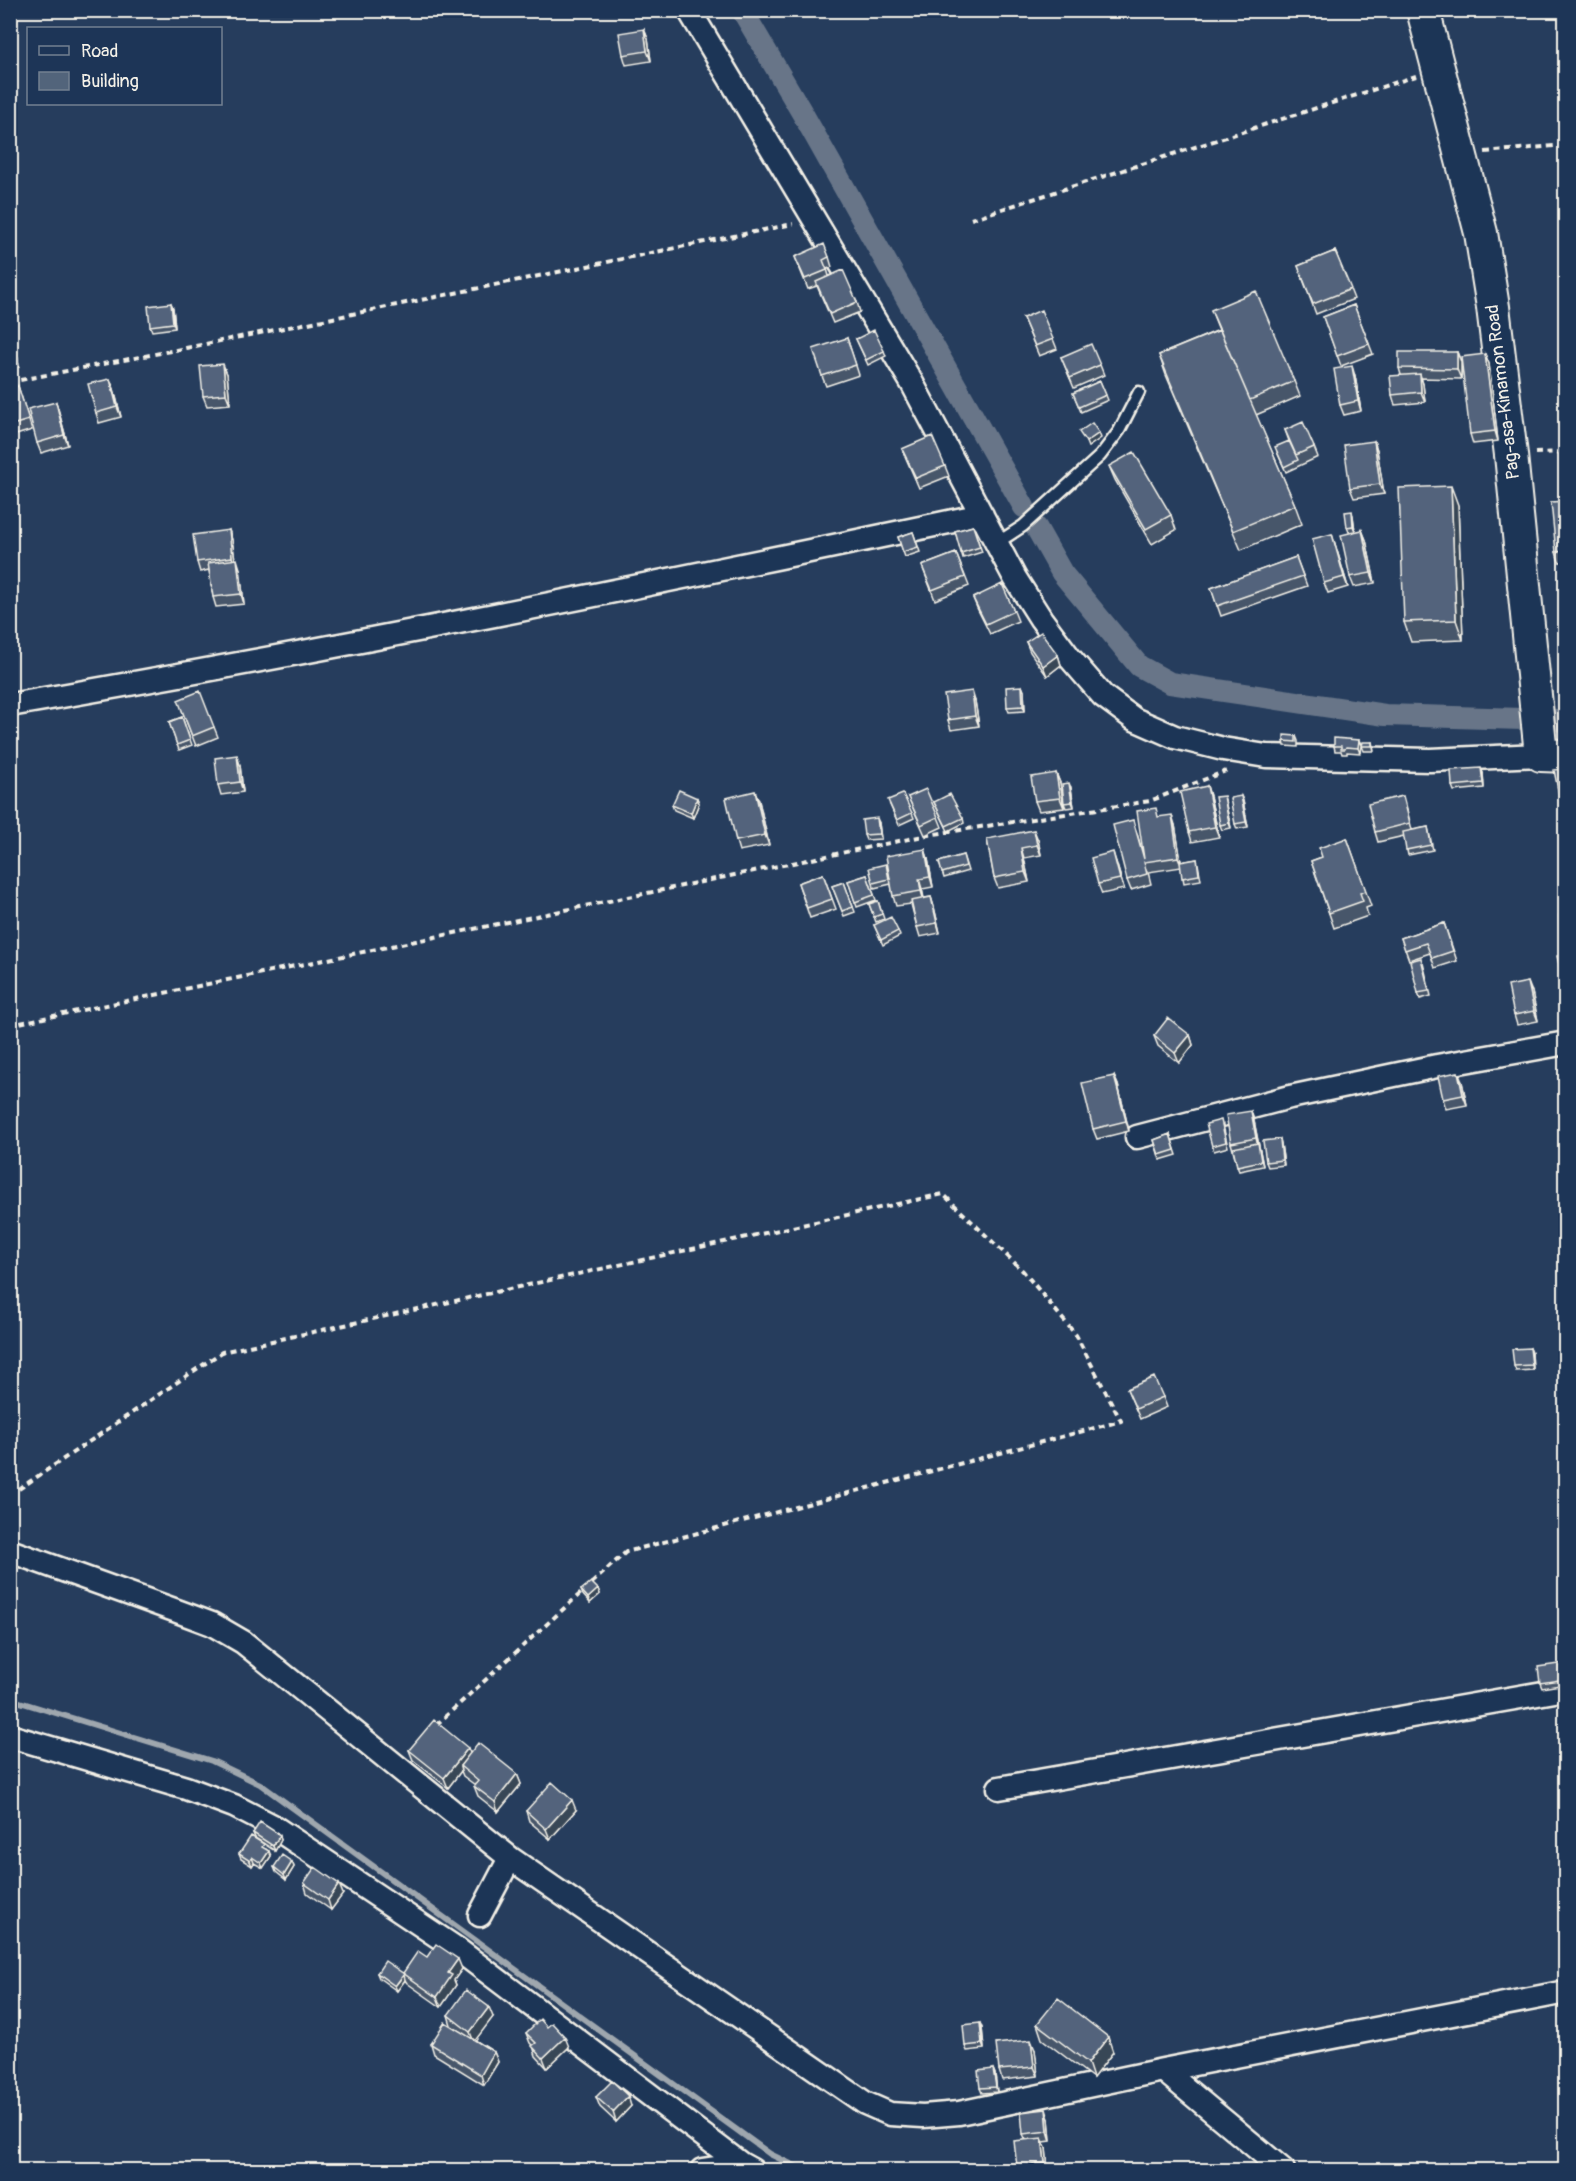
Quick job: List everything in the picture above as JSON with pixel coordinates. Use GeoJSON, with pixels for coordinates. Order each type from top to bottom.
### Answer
{"type":"FeatureCollection","features":[{"type":"Feature","properties":{"kind":"street"},"geometry":{"type":"LineString","coordinates":[[689,10],[912,383],[997,543],[1041,619],[1070,658],[1103,696],[1134,719],[1175,737],[1223,749],[1266,756],[1430,760],[1553,756]]}},
{"type":"Feature","properties":{"kind":"street","name":"Pag-asa-Kinamon Road"},"geometry":{"type":"LineString","coordinates":[[1423,10],[1481,234],[1493,307],[1553,756]]}},
{"type":"Feature","properties":{"kind":"street"},"geometry":{"type":"LineString","coordinates":[[10,705],[177,677],[520,611],[982,515]]}},
{"type":"Feature","properties":{"kind":"street"},"geometry":{"type":"LineString","coordinates":[[1137,1137],[1290,1097],[1437,1066],[1566,1043]]}},
{"type":"Feature","properties":{"kind":"street"},"geometry":{"type":"LineString","coordinates":[[10,1551],[203,1621],[243,1642],[510,1857],[865,2103],[891,2114],[923,2116],[959,2113],[1163,2070],[1566,1992]]}},
{"type":"Feature","properties":{"kind":"street"},"geometry":{"type":"LineString","coordinates":[[999,1788],[1566,1689]]}},
{"type":"Feature","properties":{"kind":"street"},"geometry":{"type":"LineString","coordinates":[[10,1736],[186,1788],[234,1806],[271,1825],[460,1945],[746,2167]]}},
{"type":"Feature","properties":{"kind":"street"},"geometry":{"type":"LineString","coordinates":[[480,1915],[510,1857]]}},
{"type":"Feature","properties":{"kind":"street"},"geometry":{"type":"LineString","coordinates":[[1163,2070],[1282,2170]]}},
{"type":"Feature","properties":{"kind":"street"},"geometry":{"type":"LineString","coordinates":[[702,2170],[746,2167]]}},
{"type":"Feature","properties":{"kind":"lane"},"geometry":{"type":"LineString","coordinates":[[997,543],[1023,526],[1100,456],[1119,431],[1139,392]]}},
{"type":"Feature","properties":{"kind":"path"},"geometry":{"type":"LineString","coordinates":[[971,219],[1437,69]]}},
{"type":"Feature","properties":{"kind":"path"},"geometry":{"type":"LineString","coordinates":[[1461,154],[1566,145]]}},
{"type":"Feature","properties":{"kind":"path"},"geometry":{"type":"LineString","coordinates":[[10,382],[815,220]]}},
{"type":"Feature","properties":{"kind":"path"},"geometry":{"type":"LineString","coordinates":[[10,1025],[928,835],[1150,801],[1266,756]]}},
{"type":"Feature","properties":{"kind":"path"},"geometry":{"type":"LineString","coordinates":[[10,1495],[222,1352],[943,1194],[1023,1271],[1076,1335],[1121,1421],[626,1552],[427,1733]]}},
{"type":"Feature","properties":{"kind":"building"},"geometry":{"type":"Polygon","coordinates":[[[644,29],[647,51],[623,55],[619,33],[644,29]]]}},
{"type":"Feature","properties":{"kind":"building"},"geometry":{"type":"Polygon","coordinates":[[[824,244],[829,257],[823,260],[827,270],[805,279],[795,257],[824,244]]]}},
{"type":"Feature","properties":{"kind":"building"},"geometry":{"type":"Polygon","coordinates":[[[1335,251],[1351,289],[1313,304],[1298,266],[1335,251]]]}},
{"type":"Feature","properties":{"kind":"building"},"geometry":{"type":"Polygon","coordinates":[[[843,270],[857,302],[830,314],[816,282],[843,270]]]}},
{"type":"Feature","properties":{"kind":"building"},"geometry":{"type":"Polygon","coordinates":[[[1256,291],[1294,381],[1250,400],[1211,310],[1256,291]]]}},
{"type":"Feature","properties":{"kind":"building"},"geometry":{"type":"Polygon","coordinates":[[[171,303],[173,323],[150,326],[148,306],[171,303]]]}},
{"type":"Feature","properties":{"kind":"building"},"geometry":{"type":"Polygon","coordinates":[[[1354,305],[1369,344],[1337,356],[1323,317],[1354,305]]]}},
{"type":"Feature","properties":{"kind":"building"},"geometry":{"type":"Polygon","coordinates":[[[1041,310],[1053,339],[1035,346],[1023,318],[1041,310]]]}},
{"type":"Feature","properties":{"kind":"building"},"geometry":{"type":"Polygon","coordinates":[[[874,330],[884,351],[866,360],[856,339],[874,330]]]}},
{"type":"Feature","properties":{"kind":"building"},"geometry":{"type":"Polygon","coordinates":[[[1220,330],[1295,505],[1233,531],[1159,355],[1220,330]]]}},
{"type":"Feature","properties":{"kind":"building"},"geometry":{"type":"Polygon","coordinates":[[[10,338],[13,338],[15,357],[10,358],[10,338]]]}},
{"type":"Feature","properties":{"kind":"building"},"geometry":{"type":"Polygon","coordinates":[[[847,338],[856,365],[822,376],[813,349],[847,338]]]}},
{"type":"Feature","properties":{"kind":"building"},"geometry":{"type":"Polygon","coordinates":[[[1091,344],[1100,365],[1070,378],[1061,357],[1091,344]]]}},
{"type":"Feature","properties":{"kind":"building"},"geometry":{"type":"Polygon","coordinates":[[[1399,352],[1457,352],[1457,369],[1399,368],[1399,352]]]}},
{"type":"Feature","properties":{"kind":"building"},"geometry":{"type":"Polygon","coordinates":[[[1485,354],[1495,431],[1470,434],[1461,357],[1485,354]]]}},
{"type":"Feature","properties":{"kind":"building"},"geometry":{"type":"Polygon","coordinates":[[[223,364],[226,394],[203,396],[200,366],[223,364]]]}},
{"type":"Feature","properties":{"kind":"building"},"geometry":{"type":"Polygon","coordinates":[[[1352,366],[1358,401],[1340,405],[1334,369],[1352,366]]]}},
{"type":"Feature","properties":{"kind":"building"},"geometry":{"type":"Polygon","coordinates":[[[1420,374],[1421,392],[1392,395],[1390,376],[1420,374]]]}},
{"type":"Feature","properties":{"kind":"building"},"geometry":{"type":"Polygon","coordinates":[[[110,379],[117,407],[96,413],[88,384],[110,379]]]}},
{"type":"Feature","properties":{"kind":"building"},"geometry":{"type":"Polygon","coordinates":[[[1100,381],[1106,395],[1079,407],[1073,393],[1100,381]]]}},
{"type":"Feature","properties":{"kind":"building"},"geometry":{"type":"Polygon","coordinates":[[[18,386],[29,420],[12,425],[10,388],[18,386]]]}},
{"type":"Feature","properties":{"kind":"building"},"geometry":{"type":"Polygon","coordinates":[[[56,402],[64,435],[37,443],[28,409],[56,402]]]}},
{"type":"Feature","properties":{"kind":"building"},"geometry":{"type":"Polygon","coordinates":[[[1303,422],[1314,447],[1296,455],[1285,430],[1303,422]]]}},
{"type":"Feature","properties":{"kind":"building"},"geometry":{"type":"Polygon","coordinates":[[[1092,423],[1099,433],[1086,442],[1079,432],[1092,423]]]}},
{"type":"Feature","properties":{"kind":"building"},"geometry":{"type":"Polygon","coordinates":[[[932,436],[945,466],[916,478],[902,449],[932,436]]]}},
{"type":"Feature","properties":{"kind":"building"},"geometry":{"type":"Polygon","coordinates":[[[1289,441],[1298,460],[1284,467],[1275,447],[1289,441]]]}},
{"type":"Feature","properties":{"kind":"building"},"geometry":{"type":"Polygon","coordinates":[[[1374,441],[1380,484],[1350,488],[1344,445],[1374,441]]]}},
{"type":"Feature","properties":{"kind":"building"},"geometry":{"type":"Polygon","coordinates":[[[1134,452],[1171,515],[1146,529],[1109,466],[1134,452]]]}},
{"type":"Feature","properties":{"kind":"building"},"geometry":{"type":"Polygon","coordinates":[[[1451,486],[1456,620],[1404,622],[1399,488],[1451,486]]]}},
{"type":"Feature","properties":{"kind":"building"},"geometry":{"type":"Polygon","coordinates":[[[1566,501],[1566,551],[1556,552],[1551,502],[1566,501]]]}},
{"type":"Feature","properties":{"kind":"building"},"geometry":{"type":"Polygon","coordinates":[[[1352,511],[1353,526],[1347,527],[1345,512],[1352,511]]]}},
{"type":"Feature","properties":{"kind":"building"},"geometry":{"type":"Polygon","coordinates":[[[973,526],[980,547],[961,553],[955,531],[973,526]]]}},
{"type":"Feature","properties":{"kind":"building"},"geometry":{"type":"Polygon","coordinates":[[[229,530],[232,557],[197,562],[193,535],[229,530]]]}},
{"type":"Feature","properties":{"kind":"building"},"geometry":{"type":"Polygon","coordinates":[[[1362,530],[1371,573],[1350,577],[1341,535],[1362,530]]]}},
{"type":"Feature","properties":{"kind":"building"},"geometry":{"type":"Polygon","coordinates":[[[913,532],[918,547],[903,552],[898,537],[913,532]]]}},
{"type":"Feature","properties":{"kind":"building"},"geometry":{"type":"Polygon","coordinates":[[[1332,534],[1344,577],[1324,583],[1312,539],[1332,534]]]}},
{"type":"Feature","properties":{"kind":"building"},"geometry":{"type":"Polygon","coordinates":[[[956,553],[965,577],[932,590],[922,566],[956,553]]]}},
{"type":"Feature","properties":{"kind":"building"},"geometry":{"type":"Polygon","coordinates":[[[1296,557],[1303,576],[1217,606],[1211,588],[1296,557]]]}},
{"type":"Feature","properties":{"kind":"building"},"geometry":{"type":"Polygon","coordinates":[[[237,559],[241,594],[213,597],[208,563],[237,559]]]}},
{"type":"Feature","properties":{"kind":"building"},"geometry":{"type":"Polygon","coordinates":[[[1002,584],[1014,611],[986,624],[973,598],[1002,584]]]}},
{"type":"Feature","properties":{"kind":"building"},"geometry":{"type":"Polygon","coordinates":[[[1041,632],[1058,655],[1043,666],[1026,642],[1041,632]]]}},
{"type":"Feature","properties":{"kind":"building"},"geometry":{"type":"Polygon","coordinates":[[[1022,686],[1023,706],[1007,707],[1006,687],[1022,686]]]}},
{"type":"Feature","properties":{"kind":"building"},"geometry":{"type":"Polygon","coordinates":[[[200,691],[214,727],[192,736],[178,700],[200,691]]]}},
{"type":"Feature","properties":{"kind":"building"},"geometry":{"type":"Polygon","coordinates":[[[972,691],[975,716],[948,720],[944,695],[972,691]]]}},
{"type":"Feature","properties":{"kind":"building"},"geometry":{"type":"Polygon","coordinates":[[[182,717],[190,740],[177,745],[169,722],[182,717]]]}},
{"type":"Feature","properties":{"kind":"building"},"geometry":{"type":"Polygon","coordinates":[[[1284,735],[1296,736],[1296,742],[1284,741],[1284,735]]]}},
{"type":"Feature","properties":{"kind":"building"},"geometry":{"type":"Polygon","coordinates":[[[1334,738],[1359,740],[1358,748],[1341,749],[1341,746],[1334,746],[1334,738]]]}},
{"type":"Feature","properties":{"kind":"building"},"geometry":{"type":"Polygon","coordinates":[[[1363,742],[1372,742],[1372,746],[1362,746],[1363,742]]]}},
{"type":"Feature","properties":{"kind":"building"},"geometry":{"type":"Polygon","coordinates":[[[237,755],[240,782],[218,785],[215,758],[237,755]]]}},
{"type":"Feature","properties":{"kind":"building"},"geometry":{"type":"Polygon","coordinates":[[[1481,768],[1483,783],[1452,786],[1451,770],[1481,768]]]}},
{"type":"Feature","properties":{"kind":"building"},"geometry":{"type":"Polygon","coordinates":[[[1566,768],[1566,793],[1559,795],[1554,770],[1566,768]]]}},
{"type":"Feature","properties":{"kind":"building"},"geometry":{"type":"Polygon","coordinates":[[[1056,773],[1060,798],[1035,801],[1031,777],[1056,773]]]}},
{"type":"Feature","properties":{"kind":"building"},"geometry":{"type":"Polygon","coordinates":[[[1069,783],[1072,802],[1064,803],[1062,784],[1069,783]]]}},
{"type":"Feature","properties":{"kind":"building"},"geometry":{"type":"Polygon","coordinates":[[[1207,786],[1215,827],[1189,832],[1180,792],[1207,786]]]}},
{"type":"Feature","properties":{"kind":"building"},"geometry":{"type":"Polygon","coordinates":[[[926,789],[938,817],[921,825],[908,797],[926,789]]]}},
{"type":"Feature","properties":{"kind":"building"},"geometry":{"type":"Polygon","coordinates":[[[679,790],[697,798],[691,813],[672,805],[679,790]]]}},
{"type":"Feature","properties":{"kind":"building"},"geometry":{"type":"Polygon","coordinates":[[[755,791],[765,835],[736,841],[726,798],[755,791]]]}},
{"type":"Feature","properties":{"kind":"building"},"geometry":{"type":"Polygon","coordinates":[[[903,794],[912,813],[897,820],[888,800],[903,794]]]}},
{"type":"Feature","properties":{"kind":"building"},"geometry":{"type":"Polygon","coordinates":[[[950,794],[963,818],[946,826],[934,802],[950,794]]]}},
{"type":"Feature","properties":{"kind":"building"},"geometry":{"type":"Polygon","coordinates":[[[1224,796],[1229,823],[1220,825],[1215,797],[1224,796]]]}},
{"type":"Feature","properties":{"kind":"building"},"geometry":{"type":"Polygon","coordinates":[[[1241,796],[1246,822],[1235,824],[1230,798],[1241,796]]]}},
{"type":"Feature","properties":{"kind":"building"},"geometry":{"type":"Polygon","coordinates":[[[1403,796],[1410,823],[1375,832],[1368,804],[1403,796]]]}},
{"type":"Feature","properties":{"kind":"building"},"geometry":{"type":"Polygon","coordinates":[[[1156,808],[1158,817],[1172,815],[1178,857],[1144,862],[1147,874],[1127,880],[1113,825],[1133,820],[1144,859],[1137,811],[1156,808]]]}},
{"type":"Feature","properties":{"kind":"building"},"geometry":{"type":"Polygon","coordinates":[[[877,818],[879,834],[864,835],[862,820],[877,818]]]}},
{"type":"Feature","properties":{"kind":"building"},"geometry":{"type":"Polygon","coordinates":[[[1428,827],[1431,845],[1406,850],[1403,832],[1428,827]]]}},
{"type":"Feature","properties":{"kind":"building"},"geometry":{"type":"Polygon","coordinates":[[[1034,830],[1037,845],[1021,848],[1025,872],[994,878],[987,839],[1034,830]]]}},
{"type":"Feature","properties":{"kind":"building"},"geometry":{"type":"Polygon","coordinates":[[[1347,838],[1366,891],[1360,893],[1363,901],[1329,913],[1311,861],[1322,857],[1319,848],[1347,838]]]}},
{"type":"Feature","properties":{"kind":"building"},"geometry":{"type":"Polygon","coordinates":[[[925,849],[930,877],[919,879],[921,891],[893,896],[886,856],[925,849]]]}},
{"type":"Feature","properties":{"kind":"building"},"geometry":{"type":"Polygon","coordinates":[[[1113,852],[1120,879],[1098,884],[1091,858],[1113,852]]]}},
{"type":"Feature","properties":{"kind":"building"},"geometry":{"type":"Polygon","coordinates":[[[963,855],[966,866],[942,873],[939,862],[963,855]]]}},
{"type":"Feature","properties":{"kind":"building"},"geometry":{"type":"Polygon","coordinates":[[[1197,859],[1199,875],[1182,878],[1180,862],[1197,859]]]}},
{"type":"Feature","properties":{"kind":"building"},"geometry":{"type":"Polygon","coordinates":[[[886,864],[889,879],[873,883],[869,868],[886,864]]]}},
{"type":"Feature","properties":{"kind":"building"},"geometry":{"type":"Polygon","coordinates":[[[823,874],[832,899],[807,908],[798,883],[823,874]]]}},
{"type":"Feature","properties":{"kind":"building"},"geometry":{"type":"Polygon","coordinates":[[[867,875],[874,895],[855,902],[848,881],[867,875]]]}},
{"type":"Feature","properties":{"kind":"building"},"geometry":{"type":"Polygon","coordinates":[[[844,882],[853,907],[842,911],[832,886],[844,882]]]}},
{"type":"Feature","properties":{"kind":"building"},"geometry":{"type":"Polygon","coordinates":[[[931,897],[937,923],[917,927],[911,901],[931,897]]]}},
{"type":"Feature","properties":{"kind":"building"},"geometry":{"type":"Polygon","coordinates":[[[878,901],[882,914],[874,917],[869,904],[878,901]]]}},
{"type":"Feature","properties":{"kind":"building"},"geometry":{"type":"Polygon","coordinates":[[[1559,915],[1566,915],[1566,940],[1560,941],[1559,915]]]}},
{"type":"Feature","properties":{"kind":"building"},"geometry":{"type":"Polygon","coordinates":[[[891,917],[898,931],[881,940],[874,925],[891,917]]]}},
{"type":"Feature","properties":{"kind":"building"},"geometry":{"type":"Polygon","coordinates":[[[1444,923],[1453,951],[1432,958],[1426,943],[1405,950],[1401,938],[1444,923]]]}},
{"type":"Feature","properties":{"kind":"building"},"geometry":{"type":"Polygon","coordinates":[[[1566,954],[1566,993],[1557,956],[1566,954]]]}},
{"type":"Feature","properties":{"kind":"building"},"geometry":{"type":"Polygon","coordinates":[[[1421,958],[1429,991],[1418,993],[1410,961],[1421,958]]]}},
{"type":"Feature","properties":{"kind":"building"},"geometry":{"type":"Polygon","coordinates":[[[1528,982],[1534,1011],[1514,1015],[1508,986],[1528,982]]]}},
{"type":"Feature","properties":{"kind":"building"},"geometry":{"type":"Polygon","coordinates":[[[1168,1018],[1190,1035],[1175,1053],[1154,1036],[1168,1018]]]}},
{"type":"Feature","properties":{"kind":"building"},"geometry":{"type":"Polygon","coordinates":[[[1458,1072],[1463,1095],[1443,1099],[1438,1076],[1458,1072]]]}},
{"type":"Feature","properties":{"kind":"building"},"geometry":{"type":"Polygon","coordinates":[[[1114,1076],[1126,1121],[1093,1129],[1082,1083],[1114,1076]]]}},
{"type":"Feature","properties":{"kind":"building"},"geometry":{"type":"Polygon","coordinates":[[[1251,1111],[1256,1138],[1231,1143],[1226,1115],[1251,1111]]]}},
{"type":"Feature","properties":{"kind":"building"},"geometry":{"type":"Polygon","coordinates":[[[1221,1120],[1226,1142],[1212,1146],[1206,1124],[1221,1120]]]}},
{"type":"Feature","properties":{"kind":"building"},"geometry":{"type":"Polygon","coordinates":[[[1170,1134],[1175,1150],[1159,1155],[1154,1140],[1170,1134]]]}},
{"type":"Feature","properties":{"kind":"building"},"geometry":{"type":"Polygon","coordinates":[[[1280,1139],[1282,1160],[1266,1162],[1263,1141],[1280,1139]]]}},
{"type":"Feature","properties":{"kind":"building"},"geometry":{"type":"Polygon","coordinates":[[[1258,1143],[1261,1161],[1237,1166],[1233,1148],[1258,1143]]]}},
{"type":"Feature","properties":{"kind":"building"},"geometry":{"type":"Polygon","coordinates":[[[1530,1348],[1532,1365],[1514,1366],[1512,1349],[1530,1348]]]}},
{"type":"Feature","properties":{"kind":"building"},"geometry":{"type":"Polygon","coordinates":[[[1154,1377],[1163,1397],[1136,1409],[1127,1389],[1154,1377]]]}},
{"type":"Feature","properties":{"kind":"building"},"geometry":{"type":"Polygon","coordinates":[[[591,1582],[598,1589],[588,1598],[581,1590],[591,1582]]]}},
{"type":"Feature","properties":{"kind":"building"},"geometry":{"type":"Polygon","coordinates":[[[1565,1663],[1566,1679],[1540,1683],[1538,1667],[1565,1663]]]}},
{"type":"Feature","properties":{"kind":"building"},"geometry":{"type":"Polygon","coordinates":[[[434,1720],[468,1748],[444,1778],[409,1750],[434,1720]]]}},
{"type":"Feature","properties":{"kind":"building"},"geometry":{"type":"Polygon","coordinates":[[[478,1743],[517,1774],[495,1802],[474,1786],[478,1781],[460,1766],[478,1743]]]}},
{"type":"Feature","properties":{"kind":"building"},"geometry":{"type":"Polygon","coordinates":[[[552,1782],[572,1800],[546,1829],[526,1811],[552,1782]]]}},
{"type":"Feature","properties":{"kind":"building"},"geometry":{"type":"Polygon","coordinates":[[[260,1822],[280,1835],[273,1846],[253,1833],[260,1822]]]}},
{"type":"Feature","properties":{"kind":"building"},"geometry":{"type":"Polygon","coordinates":[[[251,1836],[264,1844],[262,1847],[269,1851],[261,1863],[252,1857],[250,1861],[239,1854],[251,1836]]]}},
{"type":"Feature","properties":{"kind":"building"},"geometry":{"type":"Polygon","coordinates":[[[282,1855],[292,1862],[284,1875],[274,1867],[282,1855]]]}},
{"type":"Feature","properties":{"kind":"building"},"geometry":{"type":"Polygon","coordinates":[[[315,1867],[339,1884],[328,1900],[304,1883],[315,1867]]]}},
{"type":"Feature","properties":{"kind":"building"},"geometry":{"type":"Polygon","coordinates":[[[436,1944],[458,1959],[448,1973],[452,1975],[437,1997],[403,1973],[418,1951],[427,1957],[436,1944]]]}},
{"type":"Feature","properties":{"kind":"building"},"geometry":{"type":"Polygon","coordinates":[[[385,1961],[404,1974],[395,1986],[377,1973],[385,1961]]]}},
{"type":"Feature","properties":{"kind":"building"},"geometry":{"type":"Polygon","coordinates":[[[466,1990],[489,2007],[470,2032],[448,2015],[466,1990]]]}},
{"type":"Feature","properties":{"kind":"building"},"geometry":{"type":"Polygon","coordinates":[[[1058,1998],[1108,2037],[1088,2063],[1037,2024],[1058,1998]]]}},
{"type":"Feature","properties":{"kind":"building"},"geometry":{"type":"Polygon","coordinates":[[[540,2019],[547,2027],[552,2023],[565,2037],[543,2058],[532,2046],[536,2043],[526,2033],[540,2019]]]}},
{"type":"Feature","properties":{"kind":"building"},"geometry":{"type":"Polygon","coordinates":[[[445,2022],[494,2052],[481,2075],[431,2044],[445,2022]]]}},
{"type":"Feature","properties":{"kind":"building"},"geometry":{"type":"Polygon","coordinates":[[[980,2023],[982,2044],[965,2046],[963,2025],[980,2023]]]}},
{"type":"Feature","properties":{"kind":"building"},"geometry":{"type":"Polygon","coordinates":[[[1031,2040],[1034,2067],[999,2070],[996,2044],[1031,2040]]]}},
{"type":"Feature","properties":{"kind":"building"},"geometry":{"type":"Polygon","coordinates":[[[993,2069],[996,2087],[980,2088],[978,2071],[993,2069]]]}},
{"type":"Feature","properties":{"kind":"building"},"geometry":{"type":"Polygon","coordinates":[[[612,2081],[628,2096],[613,2112],[596,2097],[612,2081]]]}},
{"type":"Feature","properties":{"kind":"building"},"geometry":{"type":"Polygon","coordinates":[[[1046,2109],[1048,2131],[1023,2134],[1021,2112],[1046,2109]]]}},
{"type":"Feature","properties":{"kind":"building"},"geometry":{"type":"Polygon","coordinates":[[[1042,2138],[1045,2163],[1017,2167],[1014,2141],[1042,2138]]]}},
{"type":"Feature","properties":{"kind":"waterway"},"geometry":{"type":"LineString","coordinates":[[742,10],[1024,507]]}},
{"type":"Feature","properties":{"kind":"waterway"},"geometry":{"type":"LineString","coordinates":[[1036,527],[1062,573],[1139,666],[1170,683],[1385,715],[1523,719]]}},
{"type":"Feature","properties":{"kind":"waterway"},"geometry":{"type":"LineString","coordinates":[[1556,720],[1566,721]]}},
{"type":"Feature","properties":{"kind":"waterway"},"geometry":{"type":"LineString","coordinates":[[10,1699],[212,1761],[260,1784],[770,2154],[803,2170]]}}]}
